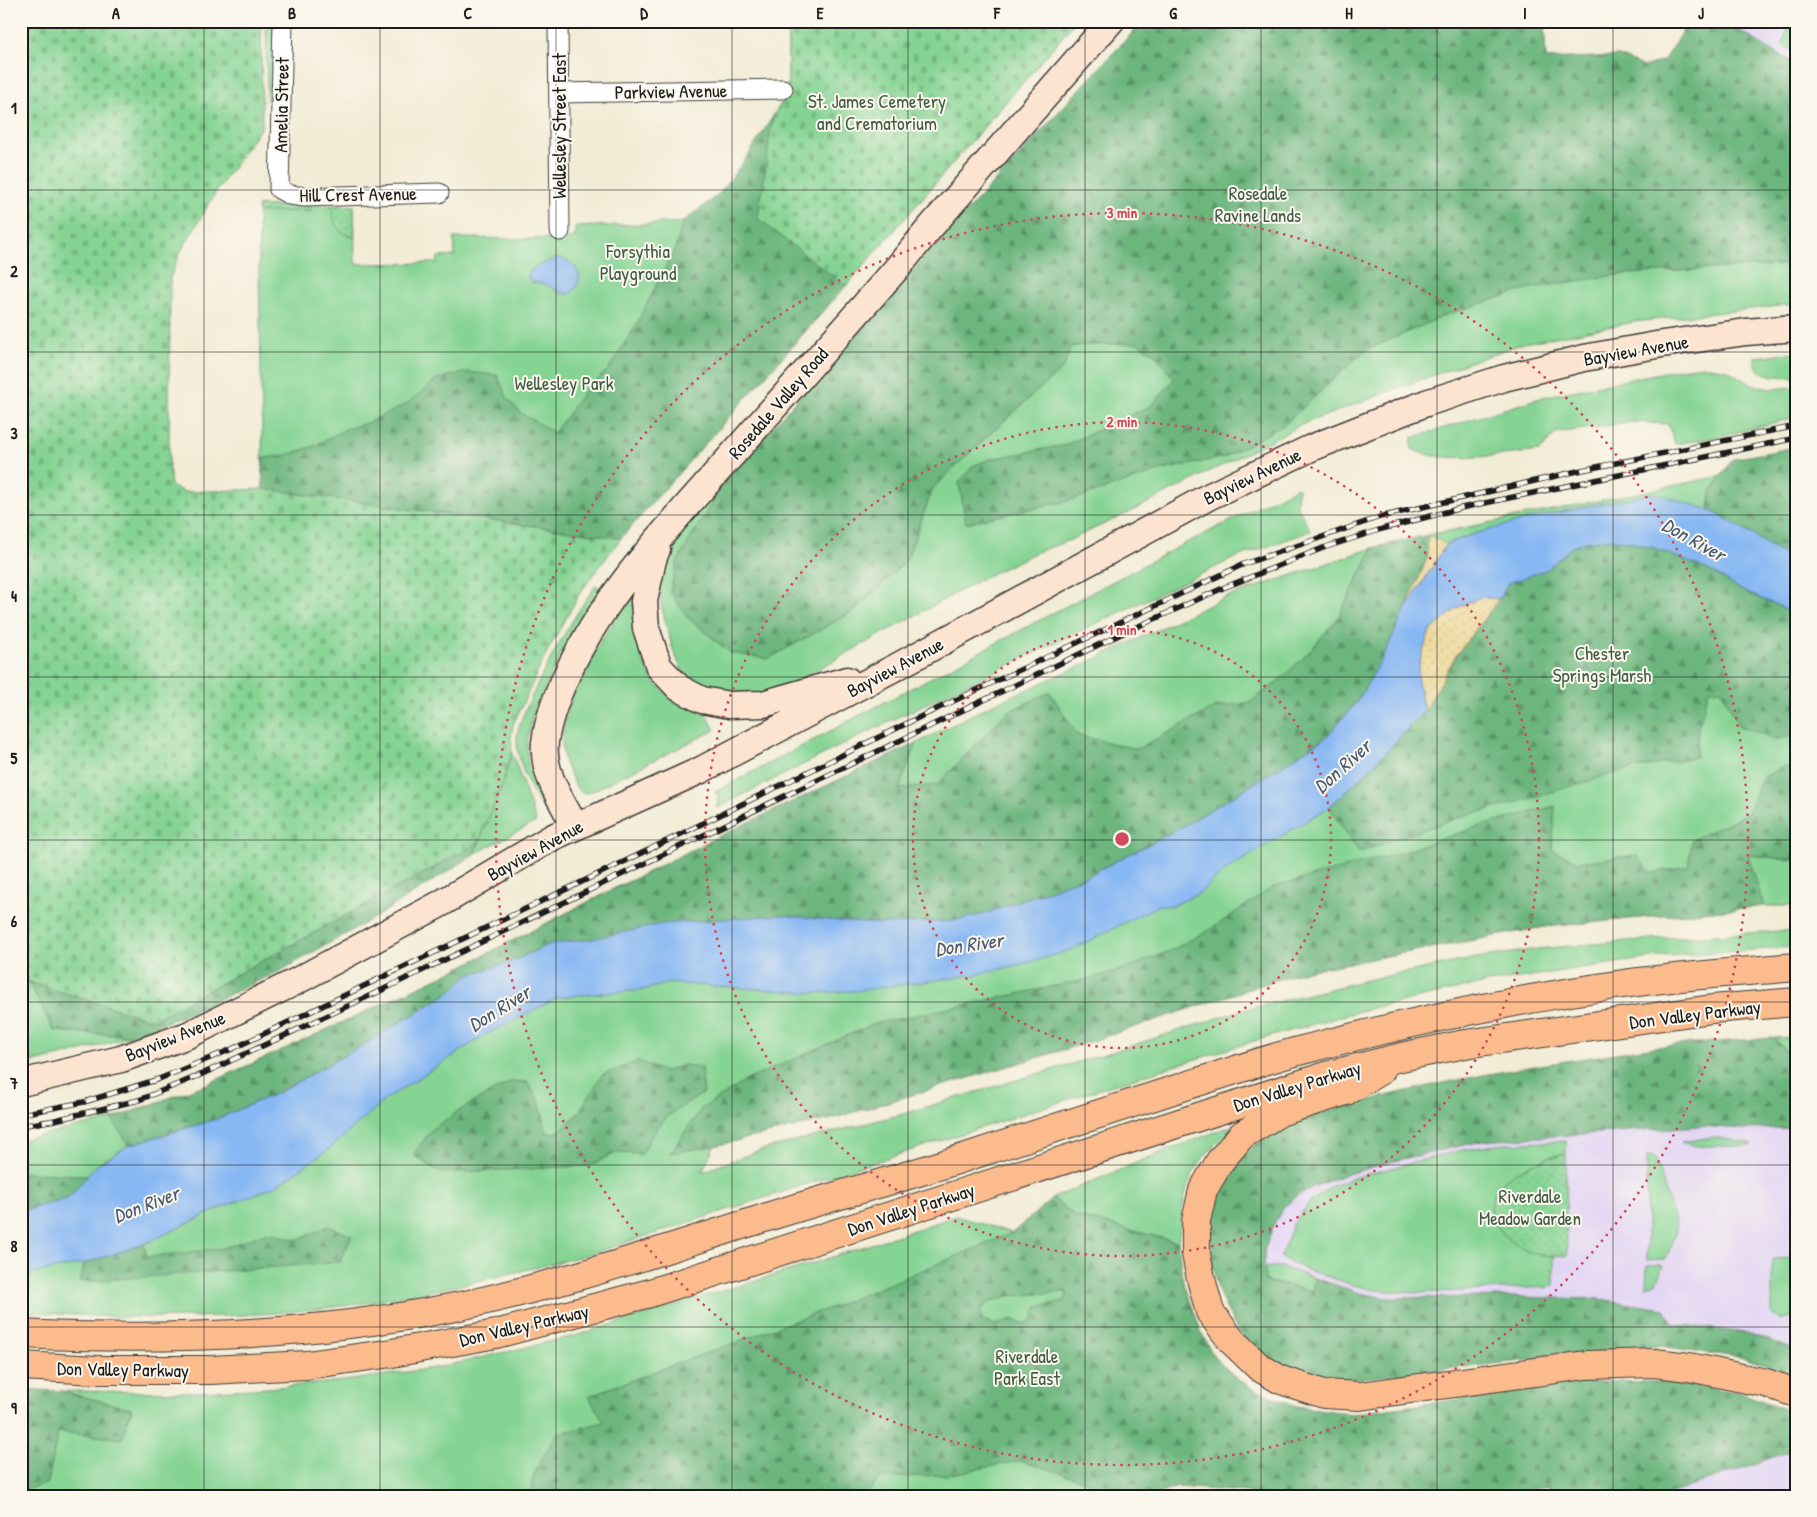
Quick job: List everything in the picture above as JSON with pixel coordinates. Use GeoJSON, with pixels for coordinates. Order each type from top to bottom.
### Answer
{"type":"FeatureCollection","features":[{"type":"Feature","properties":{"kind":"highway","name":"Don Valley Parkway"},"geometry":{"type":"LineString","coordinates":[[21,1334],[81,1337],[192,1337],[284,1332],[375,1321],[450,1308],[518,1292],[597,1270],[796,1208],[953,1162],[1286,1055],[1390,1027],[1553,995],[1625,984],[1717,973],[1796,968]]}},
{"type":"Feature","properties":{"kind":"highway","name":"Don Valley Parkway"},"geometry":{"type":"LineString","coordinates":[[21,1366],[98,1370],[211,1370],[307,1365],[392,1353],[496,1334],[650,1293],[1329,1075],[1465,1044],[1712,1009],[1796,1002]]}},
{"type":"Feature","properties":{"kind":"highway"},"geometry":{"type":"LineString","coordinates":[[1402,1057],[1356,1087],[1280,1112],[1242,1135],[1220,1161],[1204,1190],[1196,1221],[1196,1254],[1210,1312],[1232,1341],[1259,1367],[1281,1380],[1324,1394],[1360,1396],[1586,1365],[1655,1363],[1766,1383],[1796,1393]]}},
{"type":"Feature","properties":{"kind":"main road","name":"Rosedale Valley Road"},"geometry":{"type":"LineString","coordinates":[[575,826],[553,785],[546,766],[545,744],[548,723],[557,696],[579,648],[599,617],[663,532],[898,267],[929,228],[1111,21]]}},
{"type":"Feature","properties":{"kind":"main road","name":"Bayview Avenue"},"geometry":{"type":"LineString","coordinates":[[21,1083],[121,1059],[188,1034],[296,982],[440,904],[575,826],[708,766],[898,666],[1208,497],[1311,448],[1426,402],[1504,378],[1584,358],[1746,332],[1796,328]]}},
{"type":"Feature","properties":{"kind":"main road"},"geometry":{"type":"LineString","coordinates":[[663,532],[653,560],[644,601],[646,628],[659,667],[679,688],[702,700],[729,705],[763,704],[898,666]]}},
{"type":"Feature","properties":{"kind":"street","name":"Amelia Street"},"geometry":{"type":"LineString","coordinates":[[279,189],[283,21]]}},
{"type":"Feature","properties":{"kind":"street","name":"Wellesley Street East"},"geometry":{"type":"LineString","coordinates":[[558,21],[560,231]]}},
{"type":"Feature","properties":{"kind":"street","name":"Parkview Avenue"},"geometry":{"type":"LineString","coordinates":[[559,93],[783,89]]}},
{"type":"Feature","properties":{"kind":"street","name":"Hill Crest Avenue"},"geometry":{"type":"LineString","coordinates":[[279,189],[290,195],[305,197],[439,193]]}},
{"type":"Feature","properties":{"kind":"shaded area"},"geometry":{"type":"Polygon","coordinates":[[[1729,21],[1796,21],[1796,65],[1731,26],[1729,21]]]}},
{"type":"Feature","properties":{"kind":"shaded area"},"geometry":{"type":"Polygon","coordinates":[[[1700,1126],[1745,1129],[1796,1128],[1796,1349],[1746,1333],[1674,1324],[1541,1327],[1265,1281],[1264,1251],[1274,1224],[1282,1210],[1296,1196],[1344,1175],[1394,1161],[1482,1141],[1700,1126]]]}},
{"type":"Feature","properties":{"kind":"shaded area"},"geometry":{"type":"Polygon","coordinates":[[[1796,1449],[1796,1496],[1664,1496],[1750,1465],[1796,1449]]]}},
{"type":"Feature","properties":{"kind":"green space"},"geometry":{"type":"Polygon","coordinates":[[[21,21],[261,21],[262,126],[216,192],[180,253],[170,278],[169,464],[171,486],[184,492],[263,489],[621,538],[580,593],[546,654],[513,725],[511,738],[512,752],[502,785],[480,840],[466,850],[153,1020],[29,982],[21,967],[21,21]]]}},
{"type":"Feature","properties":{"kind":"green space"},"geometry":{"type":"Polygon","coordinates":[[[266,21],[273,21],[274,24],[273,90],[267,102],[266,21]]]}},
{"type":"Feature","properties":{"kind":"green space"},"geometry":{"type":"Polygon","coordinates":[[[788,21],[1076,21],[846,286],[621,538],[263,489],[263,458],[286,455],[312,447],[346,429],[367,423],[408,403],[437,379],[467,372],[497,375],[508,399],[521,413],[554,433],[583,393],[608,370],[636,325],[675,249],[683,222],[720,193],[749,154],[784,99],[788,98],[788,21]]]}},
{"type":"Feature","properties":{"kind":"green space","name":"St. James Cemetery and Crematorium"},"geometry":{"type":"Polygon","coordinates":[[[788,21],[1076,21],[846,286],[758,219],[773,117],[784,99],[788,97],[788,21]]]}},
{"type":"Feature","properties":{"kind":"green space","name":"Rosedale Ravine Lands"},"geometry":{"type":"Polygon","coordinates":[[[1143,21],[1544,21],[1546,59],[1619,56],[1644,67],[1664,60],[1689,21],[1729,21],[1732,26],[1796,65],[1796,264],[1623,274],[1530,288],[1448,314],[1364,351],[1285,424],[1225,457],[1162,470],[1072,500],[966,523],[959,483],[973,466],[990,459],[1066,445],[1153,405],[1174,379],[1154,353],[1137,343],[1071,346],[1064,367],[933,488],[906,561],[856,610],[768,659],[731,653],[688,618],[670,592],[677,562],[724,481],[931,250],[1143,21]]]}},
{"type":"Feature","properties":{"kind":"green space"},"geometry":{"type":"Polygon","coordinates":[[[1787,29],[1796,32],[1796,52],[1783,45],[1787,29]]]}},
{"type":"Feature","properties":{"kind":"green space"},"geometry":{"type":"Polygon","coordinates":[[[308,205],[312,211],[258,212],[258,206],[308,205]]]}},
{"type":"Feature","properties":{"kind":"green space"},"geometry":{"type":"Polygon","coordinates":[[[332,205],[354,206],[355,238],[337,227],[333,218],[332,205]]]}},
{"type":"Feature","properties":{"kind":"green space","name":"Wellesley Park"},"geometry":{"type":"Polygon","coordinates":[[[258,206],[354,206],[355,264],[437,263],[438,257],[455,256],[454,238],[547,239],[575,237],[575,227],[758,219],[621,538],[263,489],[258,206]]]}},
{"type":"Feature","properties":{"kind":"green space"},"geometry":{"type":"Polygon","coordinates":[[[1796,264],[1796,304],[1634,322],[1524,343],[1301,425],[1128,513],[1070,540],[1037,552],[983,578],[784,688],[764,694],[719,692],[698,684],[682,671],[672,647],[661,604],[659,580],[669,543],[724,481],[677,563],[670,592],[906,561],[933,488],[1063,367],[1070,346],[1137,343],[1154,353],[1175,379],[1153,405],[1066,445],[990,459],[973,466],[1162,470],[1225,457],[1285,424],[1364,351],[1448,314],[1530,288],[1623,274],[1796,264]]]}},
{"type":"Feature","properties":{"kind":"green space"},"geometry":{"type":"Polygon","coordinates":[[[1796,352],[1796,377],[1769,375],[1763,373],[1756,364],[1755,357],[1796,352]]]}},
{"type":"Feature","properties":{"kind":"green space"},"geometry":{"type":"Polygon","coordinates":[[[1704,366],[1728,370],[1748,383],[1770,389],[1796,387],[1796,417],[1718,437],[1675,444],[1668,424],[1634,422],[1556,433],[1540,451],[1492,456],[1456,457],[1424,454],[1412,449],[1412,438],[1543,397],[1679,369],[1704,366]]]}},
{"type":"Feature","properties":{"kind":"green space"},"geometry":{"type":"Polygon","coordinates":[[[1796,447],[1796,562],[1709,510],[1711,491],[1733,459],[1796,447]]]}},
{"type":"Feature","properties":{"kind":"green space"},"geometry":{"type":"Polygon","coordinates":[[[1796,461],[1796,906],[1764,906],[1544,927],[1300,972],[1089,1042],[831,1119],[714,1146],[702,1172],[758,1151],[899,1115],[1108,1053],[1243,1010],[1367,980],[1477,958],[1537,949],[1651,939],[1796,930],[1796,947],[1665,956],[1581,968],[1481,984],[1360,1011],[1254,1041],[1122,1082],[591,1254],[444,1288],[350,1305],[256,1314],[113,1317],[21,1311],[21,1140],[112,1119],[205,1085],[461,967],[615,888],[917,743],[989,706],[1089,662],[1224,598],[1373,548],[1428,535],[1796,461]]]}},
{"type":"Feature","properties":{"kind":"green space"},"geometry":{"type":"Polygon","coordinates":[[[1298,487],[1297,506],[1311,531],[1237,557],[896,718],[717,808],[718,796],[715,792],[1176,548],[1298,487]]]}},
{"type":"Feature","properties":{"kind":"green space"},"geometry":{"type":"Polygon","coordinates":[[[1428,535],[1427,559],[1383,657],[1357,702],[1325,738],[1184,826],[1087,876],[985,914],[952,921],[885,924],[849,922],[592,939],[550,944],[511,962],[468,975],[452,991],[358,1048],[279,1092],[217,1119],[129,1145],[112,1119],[205,1085],[461,967],[711,840],[917,743],[899,789],[937,785],[1007,712],[1050,692],[1077,735],[1137,749],[1216,707],[1251,702],[1282,678],[1308,653],[1338,618],[1373,548],[1428,535]]]}},
{"type":"Feature","properties":{"kind":"green space","name":"Chester Springs Marsh"},"geometry":{"type":"Polygon","coordinates":[[[1606,539],[1627,541],[1654,548],[1711,571],[1745,592],[1796,613],[1796,736],[1775,739],[1739,726],[1721,689],[1709,690],[1698,728],[1696,757],[1622,771],[1515,803],[1463,816],[1359,852],[1329,807],[1370,769],[1424,711],[1456,656],[1499,599],[1508,583],[1546,570],[1573,546],[1584,542],[1606,539]]]}},
{"type":"Feature","properties":{"kind":"green space"},"geometry":{"type":"Polygon","coordinates":[[[596,585],[601,589],[561,654],[534,711],[527,742],[528,766],[546,804],[545,812],[535,797],[523,771],[517,745],[519,727],[553,654],[596,585]]]}},
{"type":"Feature","properties":{"kind":"green space"},"geometry":{"type":"Polygon","coordinates":[[[633,595],[640,651],[644,664],[651,676],[659,687],[671,697],[703,710],[715,730],[588,793],[584,793],[577,788],[564,760],[562,743],[564,725],[569,705],[587,665],[598,645],[633,595]]]}},
{"type":"Feature","properties":{"kind":"green space"},"geometry":{"type":"Polygon","coordinates":[[[512,752],[536,822],[474,854],[502,785],[512,752]]]}},
{"type":"Feature","properties":{"kind":"green space"},"geometry":{"type":"Polygon","coordinates":[[[1786,766],[1796,774],[1796,858],[1793,860],[1748,855],[1764,906],[1544,927],[1300,972],[1089,1042],[831,1119],[714,1146],[670,1153],[701,1109],[747,1080],[873,1024],[1089,979],[1132,966],[1172,950],[1211,929],[1273,887],[1400,853],[1477,827],[1555,806],[1552,850],[1579,862],[1636,855],[1651,873],[1688,866],[1692,840],[1748,813],[1761,778],[1786,766]]]}},
{"type":"Feature","properties":{"kind":"green space"},"geometry":{"type":"Polygon","coordinates":[[[480,840],[474,855],[374,918],[282,970],[190,1013],[131,1036],[54,1031],[29,982],[153,1020],[466,850],[480,840]]]}},
{"type":"Feature","properties":{"kind":"green space"},"geometry":{"type":"Polygon","coordinates":[[[21,967],[54,1031],[131,1036],[85,1050],[21,1065],[21,967]]]}},
{"type":"Feature","properties":{"kind":"green space"},"geometry":{"type":"Polygon","coordinates":[[[1796,1037],[1796,1062],[1774,1038],[1796,1037]]]}},
{"type":"Feature","properties":{"kind":"green space"},"geometry":{"type":"Polygon","coordinates":[[[1774,1038],[1796,1062],[1796,1128],[1745,1129],[1700,1126],[1482,1141],[1394,1161],[1344,1175],[1296,1196],[1282,1210],[1274,1224],[1264,1251],[1265,1281],[1312,1291],[1314,1278],[1360,1293],[1386,1298],[1514,1297],[1599,1299],[1664,1309],[1674,1324],[1746,1333],[1796,1349],[1796,1376],[1745,1358],[1660,1346],[1354,1379],[1326,1377],[1288,1369],[1264,1356],[1240,1333],[1226,1308],[1218,1287],[1213,1265],[1211,1241],[1213,1218],[1219,1196],[1229,1175],[1242,1157],[1259,1142],[1274,1133],[1305,1119],[1337,1109],[1410,1090],[1482,1075],[1654,1047],[1774,1038]]]}},
{"type":"Feature","properties":{"kind":"green space"},"geometry":{"type":"Polygon","coordinates":[[[639,1061],[664,1072],[683,1065],[701,1067],[704,1093],[667,1117],[654,1132],[642,1154],[616,1153],[588,1166],[441,1173],[413,1155],[432,1129],[465,1107],[512,1081],[527,1082],[539,1100],[547,1133],[558,1132],[577,1115],[602,1075],[639,1061]]]}},
{"type":"Feature","properties":{"kind":"green space","name":"Riverdale Park East"},"geometry":{"type":"Polygon","coordinates":[[[1242,1122],[1226,1134],[1205,1155],[1194,1171],[1185,1195],[1178,1242],[1164,1239],[1156,1319],[1155,1496],[21,1496],[21,1428],[122,1438],[132,1409],[60,1391],[197,1392],[268,1388],[344,1381],[441,1367],[574,1336],[811,1264],[956,1216],[1012,1233],[1056,1204],[1062,1206],[1053,1198],[1162,1152],[1242,1122]]]}},
{"type":"Feature","properties":{"kind":"green space"},"geometry":{"type":"Polygon","coordinates":[[[1713,1137],[1751,1144],[1751,1146],[1697,1146],[1681,1142],[1713,1137]]]}},
{"type":"Feature","properties":{"kind":"green space"},"geometry":{"type":"Polygon","coordinates":[[[1566,1141],[1566,1154],[1548,1157],[1503,1181],[1495,1193],[1493,1220],[1505,1235],[1527,1250],[1554,1256],[1554,1285],[1551,1287],[1418,1293],[1374,1290],[1304,1269],[1280,1257],[1294,1223],[1308,1204],[1330,1187],[1356,1177],[1467,1149],[1505,1144],[1566,1141]]]}},
{"type":"Feature","properties":{"kind":"green space","name":"Riverdale Meadow Garden"},"geometry":{"type":"Polygon","coordinates":[[[1566,1154],[1567,1256],[1536,1254],[1514,1244],[1497,1226],[1492,1204],[1495,1193],[1503,1182],[1524,1168],[1566,1154]]]}},
{"type":"Feature","properties":{"kind":"green space"},"geometry":{"type":"Polygon","coordinates":[[[1647,1156],[1655,1157],[1676,1225],[1676,1234],[1666,1259],[1647,1260],[1647,1156]]]}},
{"type":"Feature","properties":{"kind":"green space"},"geometry":{"type":"Polygon","coordinates":[[[21,1173],[89,1175],[69,1197],[21,1212],[21,1173]]]}},
{"type":"Feature","properties":{"kind":"green space","name":"Riverdale Park East"},"geometry":{"type":"Polygon","coordinates":[[[1053,1198],[1075,1216],[1178,1242],[1182,1277],[1202,1334],[1214,1357],[1235,1377],[1253,1389],[1297,1406],[1352,1414],[1592,1381],[1661,1382],[1738,1392],[1796,1413],[1796,1449],[1664,1496],[1552,1496],[1549,1486],[1489,1496],[1255,1496],[1247,1492],[1177,1487],[1153,1496],[1129,1496],[1020,1461],[946,1475],[880,1478],[865,1496],[531,1496],[531,1487],[536,1471],[557,1434],[604,1422],[588,1396],[838,1305],[1012,1233],[1053,1198]],[[1065,1292],[1009,1296],[988,1303],[980,1312],[981,1319],[995,1325],[1012,1319],[1026,1324],[1033,1319],[1037,1307],[1064,1301],[1067,1295],[1065,1292]]]}},
{"type":"Feature","properties":{"kind":"green space"},"geometry":{"type":"Polygon","coordinates":[[[329,1226],[352,1236],[340,1262],[79,1282],[85,1263],[144,1244],[147,1257],[224,1248],[268,1232],[296,1240],[329,1226]]]}},
{"type":"Feature","properties":{"kind":"green space"},"geometry":{"type":"Polygon","coordinates":[[[1796,1258],[1796,1316],[1779,1320],[1772,1313],[1772,1259],[1796,1258]]]}},
{"type":"Feature","properties":{"kind":"green space"},"geometry":{"type":"Polygon","coordinates":[[[1647,1265],[1663,1265],[1656,1283],[1646,1287],[1647,1265]]]}},
{"type":"Feature","properties":{"kind":"green space"},"geometry":{"type":"Polygon","coordinates":[[[1281,1267],[1314,1278],[1313,1291],[1265,1281],[1264,1268],[1281,1267]]]}},
{"type":"Feature","properties":{"kind":"green space"},"geometry":{"type":"Polygon","coordinates":[[[21,1389],[60,1391],[132,1409],[122,1439],[58,1432],[48,1483],[21,1491],[21,1389]]]}},
{"type":"Feature","properties":{"kind":"sand"},"geometry":{"type":"Polygon","coordinates":[[[1428,535],[1446,544],[1406,608],[1427,559],[1428,535]]]}},
{"type":"Feature","properties":{"kind":"sand"},"geometry":{"type":"Polygon","coordinates":[[[1480,597],[1499,599],[1456,655],[1424,711],[1418,681],[1419,662],[1430,631],[1457,608],[1480,597]]]}},
{"type":"Feature","properties":{"kind":"water"},"geometry":{"type":"Polygon","coordinates":[[[558,258],[571,263],[578,273],[578,284],[569,294],[561,293],[545,284],[531,282],[528,277],[529,272],[538,266],[558,258]]]}},
{"type":"Feature","properties":{"kind":"water","name":"Don River"},"geometry":{"type":"Polygon","coordinates":[[[1655,493],[1709,510],[1796,562],[1796,613],[1745,592],[1711,571],[1654,548],[1627,541],[1606,539],[1584,542],[1573,546],[1546,570],[1508,583],[1499,599],[1480,597],[1457,608],[1430,631],[1419,662],[1418,681],[1424,711],[1370,769],[1329,807],[1224,871],[1201,892],[1172,906],[1159,905],[1071,950],[980,974],[855,991],[813,993],[669,983],[643,990],[557,998],[487,1034],[386,1099],[329,1149],[276,1186],[218,1209],[144,1244],[85,1263],[21,1276],[21,1212],[69,1197],[97,1165],[129,1145],[217,1119],[279,1092],[358,1048],[452,991],[468,975],[511,962],[550,944],[592,939],[662,924],[779,915],[885,924],[952,921],[985,914],[1087,876],[1184,826],[1325,738],[1357,702],[1383,657],[1406,608],[1446,544],[1497,527],[1655,493]]]}},
{"type":"Feature","properties":{"kind":"railway"},"geometry":{"type":"LineString","coordinates":[[21,1114],[84,1102],[159,1079],[232,1049],[634,857],[924,715],[1244,564],[1380,517],[1582,470],[1796,426]]}},
{"type":"Feature","properties":{"kind":"railway"},"geometry":{"type":"LineString","coordinates":[[21,1126],[139,1100],[198,1076],[382,990],[1119,635],[1223,588],[1323,548],[1382,529],[1461,508],[1796,438]]}},
{"type":"Feature","properties":{"kind":"park label","name":"Forsythia Playground"},"geometry":{"type":"Point","coordinates":[638,262]}}]}
